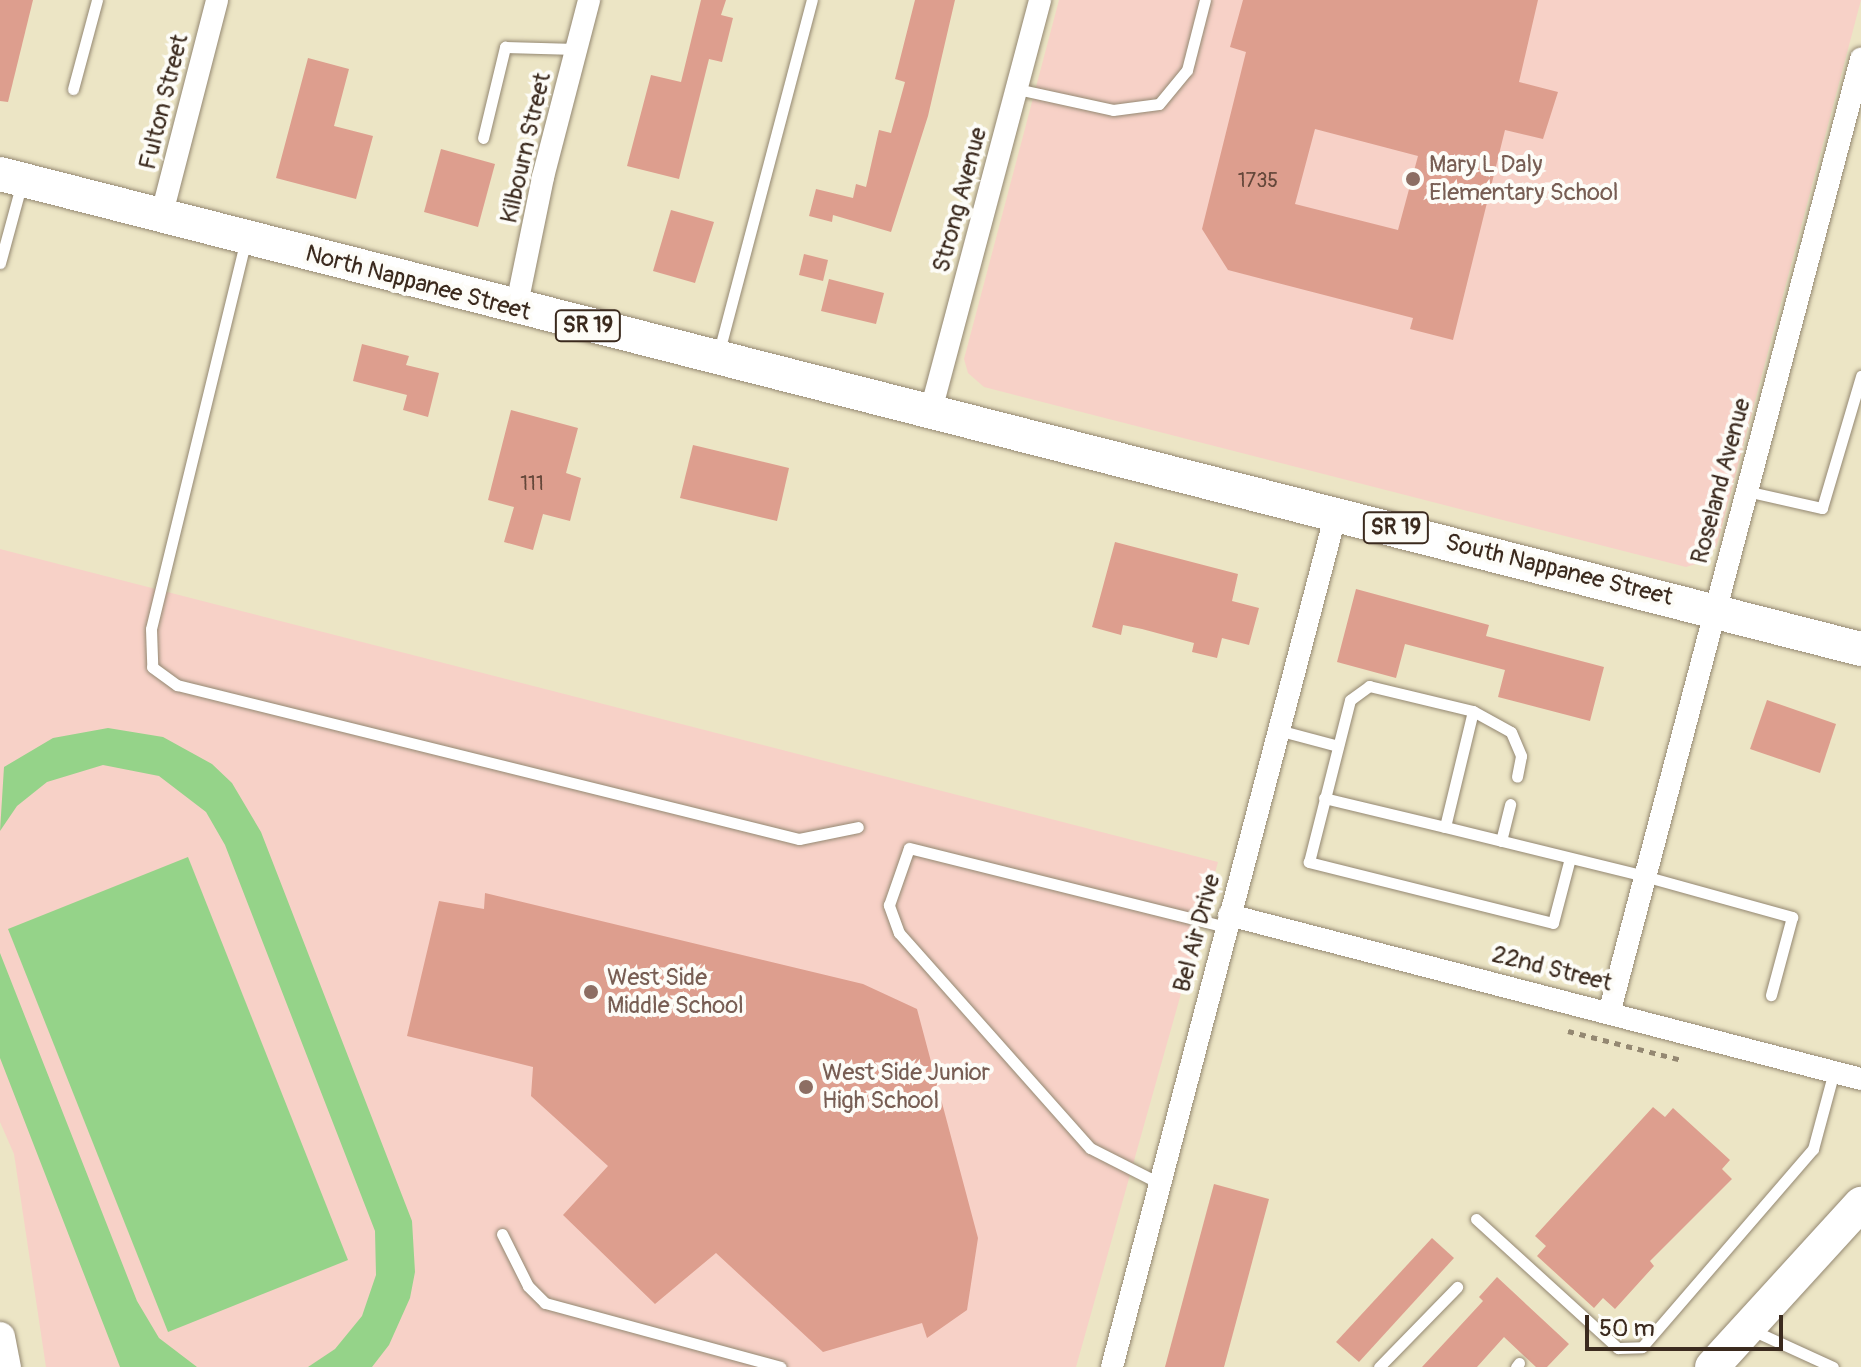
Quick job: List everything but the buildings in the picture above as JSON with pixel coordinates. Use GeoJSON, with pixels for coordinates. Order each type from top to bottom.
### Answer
{"type":"FeatureCollection","features":[{"type":"Feature","properties":{"kind":"main road","name":"North Nappanee Street"},"geometry":{"type":"LineString","coordinates":[[11,177],[930,414]]}},
{"type":"Feature","properties":{"kind":"main road","name":"South Nappanee Street"},"geometry":{"type":"LineString","coordinates":[[930,414],[1336,513],[1861,649]]}},
{"type":"Feature","properties":{"kind":"main road"},"geometry":{"type":"LineString","coordinates":[[1712,1367],[1861,1204]]}},
{"type":"Feature","properties":{"kind":"main road"},"geometry":{"type":"LineString","coordinates":[[0,1337],[6,1367]]}},
{"type":"Feature","properties":{"kind":"street","name":"Fulton Street"},"geometry":{"type":"LineString","coordinates":[[161,217],[217,0]]}},
{"type":"Feature","properties":{"kind":"street","name":"Kilbourn Street"},"geometry":{"type":"LineString","coordinates":[[516,309],[589,0]]}},
{"type":"Feature","properties":{"kind":"street","name":"Strong Avenue"},"geometry":{"type":"LineString","coordinates":[[930,414],[1040,0]]}},
{"type":"Feature","properties":{"kind":"street","name":"Roseland Avenue"},"geometry":{"type":"LineString","coordinates":[[1610,1010],[1861,59]]}},
{"type":"Feature","properties":{"kind":"street","name":"Bel Air Drive"},"geometry":{"type":"LineString","coordinates":[[1112,1367],[1336,513]]}},
{"type":"Feature","properties":{"kind":"street","name":"22nd Street"},"geometry":{"type":"LineString","coordinates":[[1227,921],[1610,1010],[1861,1079]]}},
{"type":"Feature","properties":{"kind":"lane"},"geometry":{"type":"LineString","coordinates":[[73,89],[97,0]]}},
{"type":"Feature","properties":{"kind":"lane"},"geometry":{"type":"LineString","coordinates":[[717,359],[812,0]]}},
{"type":"Feature","properties":{"kind":"lane"},"geometry":{"type":"LineString","coordinates":[[1017,89],[1113,110],[1159,104],[1187,70],[1205,0]]}},
{"type":"Feature","properties":{"kind":"lane"},"geometry":{"type":"LineString","coordinates":[[483,138],[505,47],[576,49]]}},
{"type":"Feature","properties":{"kind":"lane"},"geometry":{"type":"LineString","coordinates":[[0,263],[11,177]]}},
{"type":"Feature","properties":{"kind":"lane"},"geometry":{"type":"LineString","coordinates":[[246,238],[151,629],[152,667],[177,685],[799,839],[858,827]]}},
{"type":"Feature","properties":{"kind":"lane"},"geometry":{"type":"LineString","coordinates":[[1746,491],[1822,508],[1861,376]]}},
{"type":"Feature","properties":{"kind":"lane"},"geometry":{"type":"LineString","coordinates":[[1517,777],[1521,756],[1511,732],[1473,711],[1369,686],[1350,700],[1309,862],[1553,923],[1570,858]]}},
{"type":"Feature","properties":{"kind":"lane"},"geometry":{"type":"LineString","coordinates":[[1445,827],[1473,711]]}},
{"type":"Feature","properties":{"kind":"lane"},"geometry":{"type":"LineString","coordinates":[[1278,730],[1338,746]]}},
{"type":"Feature","properties":{"kind":"lane"},"geometry":{"type":"LineString","coordinates":[[1324,798],[1644,876],[1792,917],[1771,995]]}},
{"type":"Feature","properties":{"kind":"lane"},"geometry":{"type":"LineString","coordinates":[[1501,841],[1510,804]]}},
{"type":"Feature","properties":{"kind":"lane"},"geometry":{"type":"LineString","coordinates":[[1159,1183],[1090,1148],[899,933],[889,905],[909,848],[1227,921]]}},
{"type":"Feature","properties":{"kind":"lane"},"geometry":{"type":"LineString","coordinates":[[1476,1219],[1618,1348],[1642,1347],[1813,1149],[1834,1071]]}},
{"type":"Feature","properties":{"kind":"lane"},"geometry":{"type":"LineString","coordinates":[[502,1234],[528,1286],[545,1303],[780,1367]]}},
{"type":"Feature","properties":{"kind":"lane"},"geometry":{"type":"LineString","coordinates":[[1379,1367],[1457,1287]]}},
{"type":"Feature","properties":{"kind":"lane"},"geometry":{"type":"LineString","coordinates":[[1747,1329],[1833,1367]]}},
{"type":"Feature","properties":{"kind":"shaded area","name":"Mary L Daly Elementary School"},"geometry":{"type":"Polygon","coordinates":[[[1059,0],[1861,0],[1717,545],[1706,561],[1686,567],[984,387],[968,373],[964,359],[1059,0]]]}},
{"type":"Feature","properties":{"kind":"shaded area","name":"West Side Middle School"},"geometry":{"type":"Polygon","coordinates":[[[0,549],[1218,862],[1076,1367],[46,1367],[14,1154],[0,1122],[0,549]]]}},
{"type":"Feature","properties":{"kind":"green space"},"geometry":{"type":"Polygon","coordinates":[[[108,728],[163,737],[212,764],[232,783],[261,832],[412,1221],[415,1272],[410,1298],[389,1345],[372,1367],[308,1367],[335,1349],[362,1316],[376,1275],[375,1231],[225,845],[206,812],[159,776],[103,765],[47,782],[17,806],[0,831],[4,767],[53,738],[108,728]]]}},
{"type":"Feature","properties":{"kind":"green space"},"geometry":{"type":"Polygon","coordinates":[[[188,857],[348,1260],[168,1332],[8,929],[188,857]]]}},
{"type":"Feature","properties":{"kind":"green space"},"geometry":{"type":"Polygon","coordinates":[[[0,953],[137,1301],[159,1338],[197,1367],[120,1367],[0,1058],[0,953]]]}},
{"type":"Feature","properties":{"kind":"place","name":"Mary L Daly Elementary School"},"geometry":{"type":"Point","coordinates":[1413,179]}},
{"type":"Feature","properties":{"kind":"place","name":"West Side Middle School"},"geometry":{"type":"Point","coordinates":[591,992]}},
{"type":"Feature","properties":{"kind":"place","name":"West Side Junior High School"},"geometry":{"type":"Point","coordinates":[806,1087]}}]}
